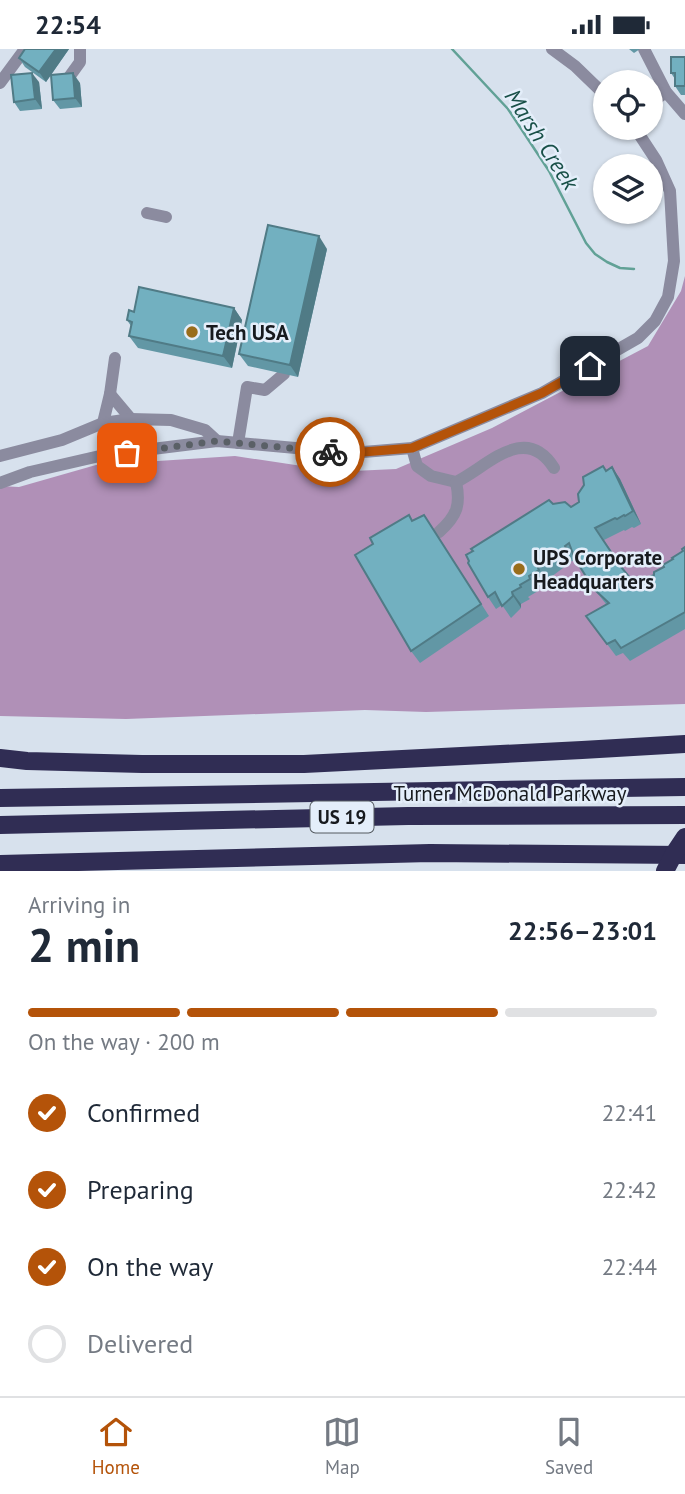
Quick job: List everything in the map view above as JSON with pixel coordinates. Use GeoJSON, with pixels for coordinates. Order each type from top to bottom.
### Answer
{"type":"FeatureCollection","features":[{"type":"Feature","properties":{"kind":"highway"},"geometry":{"type":"LineString","coordinates":[[0,761],[304,764],[685,744]]}},
{"type":"Feature","properties":{"kind":"highway","name":"Turner McDonald Parkway"},"geometry":{"type":"LineString","coordinates":[[0,798],[685,787]]}},
{"type":"Feature","properties":{"kind":"highway","name":"Turner McDonald Parkway"},"geometry":{"type":"LineString","coordinates":[[0,825],[408,815],[685,814]]}},
{"type":"Feature","properties":{"kind":"highway"},"geometry":{"type":"LineString","coordinates":[[665,871],[685,837]]}},
{"type":"Feature","properties":{"kind":"highway"},"geometry":{"type":"LineString","coordinates":[[0,864],[430,853],[685,855]]}},
{"type":"Feature","properties":{"kind":"street"},"geometry":{"type":"LineString","coordinates":[[0,83],[25,49]]}},
{"type":"Feature","properties":{"kind":"street"},"geometry":{"type":"LineString","coordinates":[[67,80],[80,62],[80,49]]}},
{"type":"Feature","properties":{"kind":"street"},"geometry":{"type":"LineString","coordinates":[[552,49],[593,83]]}},
{"type":"Feature","properties":{"kind":"street"},"geometry":{"type":"LineString","coordinates":[[644,49],[666,92],[685,114]]}},
{"type":"Feature","properties":{"kind":"street"},"geometry":{"type":"LineString","coordinates":[[0,483],[30,472],[104,455],[217,441],[351,453],[412,448],[542,393],[638,338],[654,321],[668,297],[674,261],[670,191],[656,160],[643,140]]}},
{"type":"Feature","properties":{"kind":"street"},"geometry":{"type":"LineString","coordinates":[[147,213],[166,217]]}},
{"type":"Feature","properties":{"kind":"street"},"geometry":{"type":"LineString","coordinates":[[103,423],[115,358]]}},
{"type":"Feature","properties":{"kind":"street"},"geometry":{"type":"LineString","coordinates":[[238,443],[247,387],[265,390],[284,374]]}},
{"type":"Feature","properties":{"kind":"street"},"geometry":{"type":"LineString","coordinates":[[110,394],[131,419]]}},
{"type":"Feature","properties":{"kind":"street"},"geometry":{"type":"LineString","coordinates":[[0,456],[62,440],[103,423],[131,419],[170,420],[205,430],[217,441]]}},
{"type":"Feature","properties":{"kind":"street"},"geometry":{"type":"LineString","coordinates":[[412,448],[418,466],[431,476],[456,482],[508,450],[519,447],[540,453],[554,468]]}},
{"type":"Feature","properties":{"kind":"street"},"geometry":{"type":"LineString","coordinates":[[439,532],[450,522],[457,509],[459,497],[456,482]]}},
{"type":"Feature","properties":{"kind":"shaded area"},"geometry":{"type":"Polygon","coordinates":[[[685,276],[685,704],[426,712],[365,710],[126,719],[0,716],[0,486],[19,487],[96,465],[235,456],[353,471],[396,469],[492,428],[648,346],[681,291],[685,276]]]}},
{"type":"Feature","properties":{"kind":"building"},"geometry":{"type":"Polygon","coordinates":[[[25,49],[56,49],[39,72],[19,58],[25,49]]]}},
{"type":"Feature","properties":{"kind":"building"},"geometry":{"type":"Polygon","coordinates":[[[671,57],[685,57],[685,86],[675,86],[675,73],[671,73],[671,57]]]}},
{"type":"Feature","properties":{"kind":"building"},"geometry":{"type":"Polygon","coordinates":[[[32,73],[35,99],[14,102],[11,75],[32,73]]]}},
{"type":"Feature","properties":{"kind":"building"},"geometry":{"type":"Polygon","coordinates":[[[73,73],[75,98],[53,100],[51,75],[73,73]]]}},
{"type":"Feature","properties":{"kind":"building"},"geometry":{"type":"Polygon","coordinates":[[[268,225],[319,236],[290,365],[239,354],[268,225]]]}},
{"type":"Feature","properties":{"kind":"building"},"geometry":{"type":"Polygon","coordinates":[[[139,287],[234,308],[223,356],[129,336],[132,322],[127,320],[129,310],[134,312],[139,287]]]}},
{"type":"Feature","properties":{"kind":"building","name":"UPS Corporate Headquarters"},"geometry":{"type":"Polygon","coordinates":[[[603,466],[606,471],[612,467],[633,511],[595,528],[630,578],[639,585],[685,547],[685,612],[621,648],[615,640],[607,644],[586,616],[609,603],[594,589],[575,559],[569,543],[529,576],[530,579],[512,592],[513,596],[502,606],[495,592],[488,597],[466,555],[473,551],[471,549],[549,500],[553,504],[565,502],[571,507],[579,502],[578,494],[584,485],[583,477],[603,466]]]}},
{"type":"Feature","properties":{"kind":"building"},"geometry":{"type":"Polygon","coordinates":[[[409,515],[412,521],[424,515],[481,604],[411,651],[355,555],[373,544],[370,538],[409,515]]]}},
{"type":"Feature","properties":{"kind":"waterway","name":"Marsh Creek"},"geometry":{"type":"LineString","coordinates":[[452,49],[508,109],[549,171],[586,243],[595,254],[620,268],[634,269]]}},
{"type":"Feature","properties":{"kind":"way so far"},"geometry":{"type":"LineString","coordinates":[[127,453],[217,441],[330,452]]}},
{"type":"Feature","properties":{"kind":"place","name":"Tech USA"},"geometry":{"type":"Point","coordinates":[192,332]}},
{"type":"Feature","properties":{"kind":"place","name":"UPS Corporate Headquarters"},"geometry":{"type":"Point","coordinates":[519,569]}},
{"type":"Feature","properties":{"kind":"route"},"geometry":{"type":"LineString","coordinates":[[330,452],[412,448],[542,393],[590,366]]}}]}
